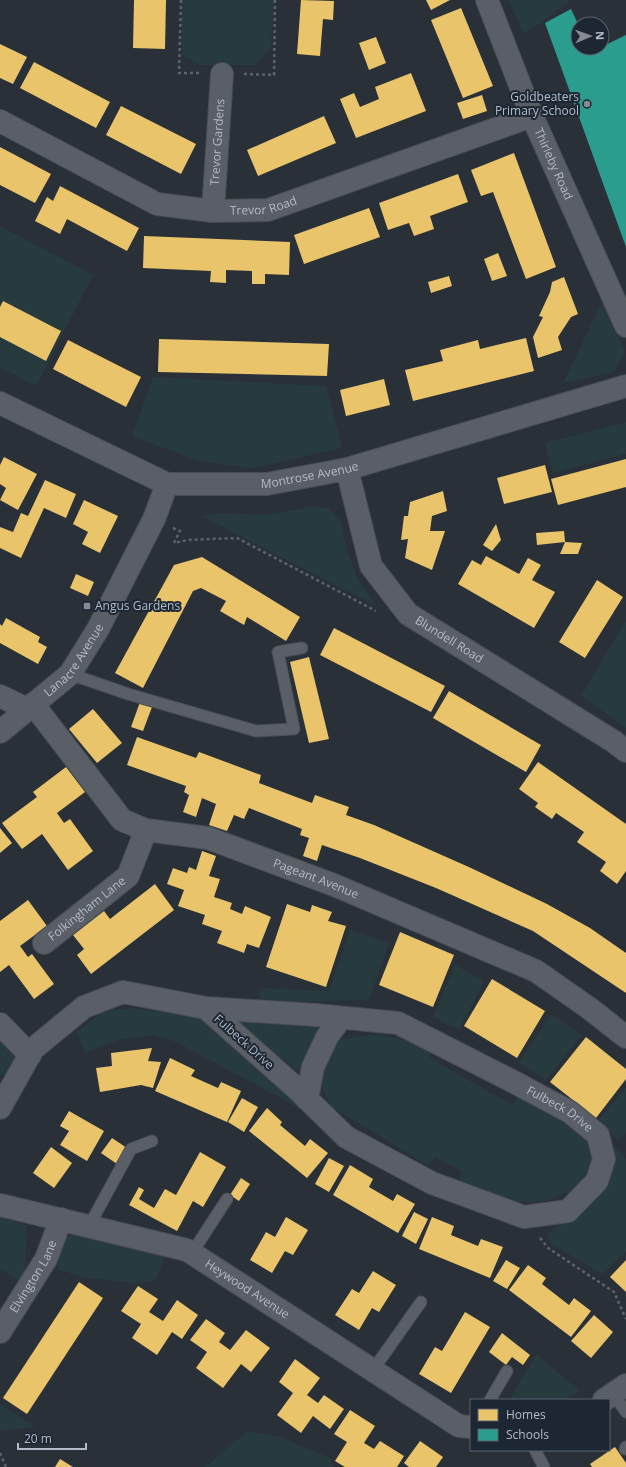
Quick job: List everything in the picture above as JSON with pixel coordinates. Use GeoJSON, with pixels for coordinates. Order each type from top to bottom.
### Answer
{"type":"FeatureCollection","features":[{"type":"Feature","properties":{"kind":"street","name":"Thirleby Road"},"geometry":{"type":"LineString","coordinates":[[487,0],[532,116],[626,326]]}},
{"type":"Feature","properties":{"kind":"street","name":"Trevor Gardens"},"geometry":{"type":"LineString","coordinates":[[214,211],[222,74]]}},
{"type":"Feature","properties":{"kind":"street","name":"Trevor Road"},"geometry":{"type":"LineString","coordinates":[[0,121],[157,204],[214,211],[268,210],[532,116]]}},
{"type":"Feature","properties":{"kind":"street","name":"Montrose Avenue"},"geometry":{"type":"LineString","coordinates":[[0,403],[167,484],[267,484],[347,469],[626,386]]}},
{"type":"Feature","properties":{"kind":"street","name":"Blundell Road"},"geometry":{"type":"LineString","coordinates":[[347,469],[371,566],[404,610],[408,614],[613,741],[626,751]]}},
{"type":"Feature","properties":{"kind":"street","name":"Lanacre Avenue"},"geometry":{"type":"LineString","coordinates":[[0,732],[70,674],[98,629],[154,519],[167,484]]}},
{"type":"Feature","properties":{"kind":"street"},"geometry":{"type":"LineString","coordinates":[[0,696],[30,707]]}},
{"type":"Feature","properties":{"kind":"street","name":"Pageant Avenue"},"geometry":{"type":"LineString","coordinates":[[30,707],[122,820],[146,830],[208,838],[334,885],[536,971],[589,1008],[626,1037]]}},
{"type":"Feature","properties":{"kind":"street","name":"Folkingham Lane"},"geometry":{"type":"LineString","coordinates":[[44,943],[128,876],[146,830]]}},
{"type":"Feature","properties":{"kind":"street","name":"Fulbeck Drive"},"geometry":{"type":"LineString","coordinates":[[0,1108],[33,1049],[84,1007],[123,992],[206,1008],[398,1023],[570,1112],[598,1135],[604,1159],[597,1181],[568,1211],[524,1217],[432,1183],[346,1137],[307,1099],[206,1008]]}},
{"type":"Feature","properties":{"kind":"street"},"geometry":{"type":"LineString","coordinates":[[307,1099],[312,1067],[327,1037],[341,1018]]}},
{"type":"Feature","properties":{"kind":"street"},"geometry":{"type":"LineString","coordinates":[[0,1024],[30,1055]]}},
{"type":"Feature","properties":{"kind":"street","name":"Heywood Avenue"},"geometry":{"type":"LineString","coordinates":[[0,1205],[187,1250],[459,1426],[470,1427]]}},
{"type":"Feature","properties":{"kind":"street","name":"Elvington Lane"},"geometry":{"type":"LineString","coordinates":[[0,1332],[46,1259],[61,1219]]}},
{"type":"Feature","properties":{"kind":"lane"},"geometry":{"type":"LineString","coordinates":[[70,674],[128,694],[256,730],[294,729],[278,652],[302,648]]}},
{"type":"Feature","properties":{"kind":"lane"},"geometry":{"type":"LineString","coordinates":[[89,1226],[131,1149],[152,1141]]}},
{"type":"Feature","properties":{"kind":"lane"},"geometry":{"type":"LineString","coordinates":[[192,1253],[227,1199]]}},
{"type":"Feature","properties":{"kind":"lane"},"geometry":{"type":"LineString","coordinates":[[373,1370],[421,1302]]}},
{"type":"Feature","properties":{"kind":"lane"},"geometry":{"type":"LineString","coordinates":[[491,1399],[507,1371]]}},
{"type":"Feature","properties":{"kind":"lane"},"geometry":{"type":"LineString","coordinates":[[615,1393],[626,1412]]}},
{"type":"Feature","properties":{"kind":"lane"},"geometry":{"type":"LineString","coordinates":[[536,1451],[544,1467]]}},
{"type":"Feature","properties":{"kind":"path"},"geometry":{"type":"LineString","coordinates":[[154,519],[180,531],[174,543],[188,540],[237,538],[377,612],[404,610]]}},
{"type":"Feature","properties":{"kind":"path"},"geometry":{"type":"LineString","coordinates":[[524,1217],[548,1248],[614,1292],[626,1319]]}},
{"type":"Feature","properties":{"kind":"path"},"geometry":{"type":"LineString","coordinates":[[0,1453],[6,1467]]}},
{"type":"Feature","properties":{"kind":"green space"},"geometry":{"type":"Polygon","coordinates":[[[182,0],[274,0],[271,48],[256,65],[200,65],[182,55],[182,0]]]}},
{"type":"Feature","properties":{"kind":"green space"},"geometry":{"type":"Polygon","coordinates":[[[509,0],[568,0],[569,2],[524,34],[509,0]]]}},
{"type":"Feature","properties":{"kind":"green space"},"geometry":{"type":"Polygon","coordinates":[[[0,226],[93,275],[36,386],[0,367],[0,226]]]}},
{"type":"Feature","properties":{"kind":"green space"},"geometry":{"type":"Polygon","coordinates":[[[602,302],[625,352],[614,372],[563,383],[602,302]]]}},
{"type":"Feature","properties":{"kind":"green space"},"geometry":{"type":"Polygon","coordinates":[[[153,377],[326,386],[342,448],[253,468],[198,461],[132,436],[153,377]]]}},
{"type":"Feature","properties":{"kind":"green space"},"geometry":{"type":"Polygon","coordinates":[[[626,422],[626,454],[553,473],[545,443],[626,422]]]}},
{"type":"Feature","properties":{"kind":"green space"},"geometry":{"type":"Polygon","coordinates":[[[312,506],[328,508],[341,522],[347,551],[359,581],[376,606],[202,516],[221,513],[268,515],[312,506]]]}},
{"type":"Feature","properties":{"kind":"green space"},"geometry":{"type":"Polygon","coordinates":[[[625,622],[626,623],[626,728],[581,696],[625,622]]]}},
{"type":"Feature","properties":{"kind":"green space"},"geometry":{"type":"Polygon","coordinates":[[[350,930],[389,943],[369,1000],[285,1002],[259,998],[260,988],[329,991],[350,930]]]}},
{"type":"Feature","properties":{"kind":"green space"},"geometry":{"type":"Polygon","coordinates":[[[455,965],[484,981],[459,1030],[433,1017],[455,965]]]}},
{"type":"Feature","properties":{"kind":"green space"},"geometry":{"type":"Polygon","coordinates":[[[133,1008],[201,1018],[303,1110],[174,1041],[152,1035],[119,1040],[85,1053],[77,1032],[103,1011],[133,1008]]]}},
{"type":"Feature","properties":{"kind":"green space"},"geometry":{"type":"Polygon","coordinates":[[[551,1014],[582,1035],[546,1080],[519,1062],[551,1014]]]}},
{"type":"Feature","properties":{"kind":"green space"},"geometry":{"type":"Polygon","coordinates":[[[227,1018],[324,1026],[303,1074],[227,1018]]]}},
{"type":"Feature","properties":{"kind":"green space"},"geometry":{"type":"Polygon","coordinates":[[[379,1034],[419,1044],[432,1051],[429,1057],[512,1105],[518,1095],[557,1117],[592,1145],[593,1163],[578,1187],[547,1201],[518,1202],[459,1180],[461,1171],[435,1157],[427,1165],[332,1107],[319,1081],[324,1062],[337,1040],[379,1034]]]}},
{"type":"Feature","properties":{"kind":"green space"},"geometry":{"type":"Polygon","coordinates":[[[0,1039],[12,1047],[17,1066],[0,1076],[0,1039]]]}},
{"type":"Feature","properties":{"kind":"green space"},"geometry":{"type":"Polygon","coordinates":[[[626,1087],[626,1133],[618,1140],[599,1120],[626,1087]]]}},
{"type":"Feature","properties":{"kind":"green space"},"geometry":{"type":"Polygon","coordinates":[[[606,1138],[626,1159],[626,1252],[602,1274],[551,1244],[547,1234],[561,1222],[583,1214],[602,1189],[606,1138]]]}},
{"type":"Feature","properties":{"kind":"green space"},"geometry":{"type":"Polygon","coordinates":[[[0,1215],[27,1226],[25,1272],[20,1282],[0,1269],[0,1215]]]}},
{"type":"Feature","properties":{"kind":"green space"},"geometry":{"type":"Polygon","coordinates":[[[78,1233],[152,1248],[164,1259],[155,1281],[135,1283],[85,1278],[58,1269],[59,1254],[64,1237],[78,1233]]]}},
{"type":"Feature","properties":{"kind":"green space"},"geometry":{"type":"Polygon","coordinates":[[[537,1354],[579,1391],[566,1399],[510,1399],[537,1354]]]}},
{"type":"Feature","properties":{"kind":"green space"},"geometry":{"type":"Polygon","coordinates":[[[0,1404],[36,1427],[0,1431],[0,1404]]]}},
{"type":"Feature","properties":{"kind":"green space"},"geometry":{"type":"Polygon","coordinates":[[[248,1431],[280,1437],[330,1458],[333,1467],[205,1467],[248,1431]]]}},
{"type":"Feature","properties":{"kind":"building: Homes"},"geometry":{"type":"Polygon","coordinates":[[[134,0],[166,0],[165,49],[133,48],[134,0]]]}},
{"type":"Feature","properties":{"kind":"building: Homes"},"geometry":{"type":"Polygon","coordinates":[[[301,0],[334,1],[333,20],[323,19],[320,56],[297,54],[301,0]]]}},
{"type":"Feature","properties":{"kind":"building: Homes"},"geometry":{"type":"Polygon","coordinates":[[[426,0],[450,0],[431,10],[426,0]]]}},
{"type":"Feature","properties":{"kind":"building: Homes"},"geometry":{"type":"Polygon","coordinates":[[[461,8],[493,86],[463,98],[431,20],[461,8]]]}},
{"type":"Feature","properties":{"kind":"building: Homes"},"geometry":{"type":"Polygon","coordinates":[[[376,37],[386,63],[369,70],[359,43],[376,37]]]}},
{"type":"Feature","properties":{"kind":"building: Homes"},"geometry":{"type":"Polygon","coordinates":[[[0,44],[27,57],[13,84],[0,78],[0,44]]]}},
{"type":"Feature","properties":{"kind":"building: Homes"},"geometry":{"type":"Polygon","coordinates":[[[34,62],[110,102],[96,128],[20,88],[34,62]]]}},
{"type":"Feature","properties":{"kind":"building: Homes"},"geometry":{"type":"Polygon","coordinates":[[[411,73],[426,111],[356,138],[340,99],[354,93],[360,107],[379,99],[375,87],[411,73]]]}},
{"type":"Feature","properties":{"kind":"building: Homes"},"geometry":{"type":"Polygon","coordinates":[[[482,95],[487,111],[463,119],[457,103],[482,95]]]}},
{"type":"Feature","properties":{"kind":"building: Homes"},"geometry":{"type":"Polygon","coordinates":[[[121,106],[196,144],[181,174],[106,135],[121,106]]]}},
{"type":"Feature","properties":{"kind":"building: Homes"},"geometry":{"type":"Polygon","coordinates":[[[324,116],[336,143],[258,176],[247,150],[324,116]]]}},
{"type":"Feature","properties":{"kind":"building: Homes"},"geometry":{"type":"Polygon","coordinates":[[[0,147],[51,174],[35,203],[0,185],[0,147]]]}},
{"type":"Feature","properties":{"kind":"building: Homes"},"geometry":{"type":"Polygon","coordinates":[[[514,153],[556,267],[526,279],[493,192],[481,196],[471,170],[514,153]]]}},
{"type":"Feature","properties":{"kind":"building: Homes"},"geometry":{"type":"Polygon","coordinates":[[[458,174],[468,202],[430,216],[434,229],[414,236],[409,223],[388,230],[379,203],[458,174]]]}},
{"type":"Feature","properties":{"kind":"building: Homes"},"geometry":{"type":"Polygon","coordinates":[[[60,186],[139,228],[127,251],[67,219],[60,234],[35,221],[47,197],[53,201],[60,186]]]}},
{"type":"Feature","properties":{"kind":"building: Homes"},"geometry":{"type":"Polygon","coordinates":[[[369,208],[380,237],[304,264],[294,235],[369,208]]]}},
{"type":"Feature","properties":{"kind":"building: Homes"},"geometry":{"type":"Polygon","coordinates":[[[144,236],[290,242],[289,275],[265,274],[265,284],[252,284],[252,271],[226,270],[226,283],[210,282],[211,271],[143,268],[144,236]]]}},
{"type":"Feature","properties":{"kind":"building: Homes"},"geometry":{"type":"Polygon","coordinates":[[[498,253],[507,276],[492,281],[484,259],[498,253]]]}},
{"type":"Feature","properties":{"kind":"building: Homes"},"geometry":{"type":"Polygon","coordinates":[[[449,276],[452,286],[431,293],[428,282],[449,276]]]}},
{"type":"Feature","properties":{"kind":"building: Homes"},"geometry":{"type":"Polygon","coordinates":[[[564,277],[578,314],[571,317],[558,337],[562,350],[538,358],[533,337],[543,317],[539,316],[550,292],[552,282],[564,277]]]}},
{"type":"Feature","properties":{"kind":"building: Homes"},"geometry":{"type":"Polygon","coordinates":[[[3,301],[61,331],[46,361],[0,337],[0,307],[3,301]]]}},
{"type":"Feature","properties":{"kind":"building: Homes"},"geometry":{"type":"Polygon","coordinates":[[[526,338],[534,371],[413,401],[405,370],[443,361],[440,350],[478,340],[480,349],[526,338]]]}},
{"type":"Feature","properties":{"kind":"building: Homes"},"geometry":{"type":"Polygon","coordinates":[[[159,339],[329,344],[327,376],[158,372],[159,339]]]}},
{"type":"Feature","properties":{"kind":"building: Homes"},"geometry":{"type":"Polygon","coordinates":[[[68,340],[141,377],[126,407],[53,369],[68,340]]]}},
{"type":"Feature","properties":{"kind":"building: Homes"},"geometry":{"type":"Polygon","coordinates":[[[384,379],[390,405],[346,416],[340,390],[384,379]]]}},
{"type":"Feature","properties":{"kind":"building: Homes"},"geometry":{"type":"Polygon","coordinates":[[[4,457],[37,474],[18,510],[0,500],[6,488],[0,484],[0,465],[4,457]]]}},
{"type":"Feature","properties":{"kind":"building: Homes"},"geometry":{"type":"Polygon","coordinates":[[[626,459],[626,487],[558,505],[551,479],[626,459]]]}},
{"type":"Feature","properties":{"kind":"building: Homes"},"geometry":{"type":"Polygon","coordinates":[[[545,465],[552,492],[504,504],[497,478],[545,465]]]}},
{"type":"Feature","properties":{"kind":"building: Homes"},"geometry":{"type":"Polygon","coordinates":[[[45,480],[76,494],[66,518],[44,508],[21,558],[0,548],[0,527],[13,532],[21,513],[28,516],[45,480]]]}},
{"type":"Feature","properties":{"kind":"building: Homes"},"geometry":{"type":"Polygon","coordinates":[[[443,491],[447,511],[432,516],[430,531],[445,531],[432,570],[405,558],[408,539],[401,540],[404,516],[408,516],[410,502],[443,491]]]}},
{"type":"Feature","properties":{"kind":"building: Homes"},"geometry":{"type":"Polygon","coordinates":[[[84,500],[118,516],[100,553],[82,544],[88,532],[73,524],[84,500]]]}},
{"type":"Feature","properties":{"kind":"building: Homes"},"geometry":{"type":"Polygon","coordinates":[[[496,524],[501,540],[492,551],[483,545],[496,524]]]}},
{"type":"Feature","properties":{"kind":"building: Homes"},"geometry":{"type":"Polygon","coordinates":[[[564,531],[565,542],[537,545],[536,533],[564,531]]]}},
{"type":"Feature","properties":{"kind":"building: Homes"},"geometry":{"type":"Polygon","coordinates":[[[565,542],[582,543],[578,554],[560,554],[565,542]]]}},
{"type":"Feature","properties":{"kind":"building: Homes"},"geometry":{"type":"Polygon","coordinates":[[[486,556],[519,574],[528,558],[541,565],[532,580],[555,592],[534,628],[458,584],[472,560],[481,565],[486,556]]]}},
{"type":"Feature","properties":{"kind":"building: Homes"},"geometry":{"type":"Polygon","coordinates":[[[202,557],[300,617],[286,641],[247,617],[244,625],[220,611],[226,601],[201,588],[193,591],[143,688],[115,673],[174,565],[202,557]]]}},
{"type":"Feature","properties":{"kind":"building: Homes"},"geometry":{"type":"Polygon","coordinates":[[[76,574],[94,582],[88,596],[70,588],[76,574]]]}},
{"type":"Feature","properties":{"kind":"building: Homes"},"geometry":{"type":"Polygon","coordinates":[[[597,580],[623,597],[585,658],[559,642],[597,580]]]}},
{"type":"Feature","properties":{"kind":"building: Homes"},"geometry":{"type":"Polygon","coordinates":[[[6,618],[40,637],[38,642],[47,647],[38,664],[0,643],[0,624],[2,626],[6,618]]]}},
{"type":"Feature","properties":{"kind":"building: Homes"},"geometry":{"type":"Polygon","coordinates":[[[334,628],[445,686],[431,712],[320,655],[334,628]]]}},
{"type":"Feature","properties":{"kind":"building: Homes"},"geometry":{"type":"Polygon","coordinates":[[[309,657],[329,739],[309,743],[290,662],[309,657]]]}},
{"type":"Feature","properties":{"kind":"building: Homes"},"geometry":{"type":"Polygon","coordinates":[[[449,691],[541,745],[526,772],[433,718],[449,691]]]}},
{"type":"Feature","properties":{"kind":"building: Homes"},"geometry":{"type":"Polygon","coordinates":[[[140,702],[152,707],[143,731],[131,727],[140,702]]]}},
{"type":"Feature","properties":{"kind":"building: Homes"},"geometry":{"type":"Polygon","coordinates":[[[93,709],[122,743],[97,763],[69,729],[93,709]]]}},
{"type":"Feature","properties":{"kind":"building: Homes"},"geometry":{"type":"Polygon","coordinates":[[[137,737],[196,758],[199,752],[261,775],[259,783],[312,803],[315,795],[349,807],[346,815],[374,825],[547,904],[590,928],[626,953],[626,993],[533,931],[436,888],[360,858],[322,845],[317,861],[303,856],[309,838],[300,835],[302,829],[249,808],[244,819],[234,815],[227,831],[209,825],[216,804],[202,798],[196,817],[183,812],[189,795],[184,792],[186,786],[127,765],[137,737]]]}},
{"type":"Feature","properties":{"kind":"building: Homes"},"geometry":{"type":"Polygon","coordinates":[[[538,762],[626,824],[626,871],[617,884],[600,871],[606,862],[577,842],[584,832],[556,813],[552,819],[535,807],[538,803],[519,789],[538,762]]]}},
{"type":"Feature","properties":{"kind":"building: Homes"},"geometry":{"type":"Polygon","coordinates":[[[66,767],[85,792],[57,813],[64,823],[70,819],[93,851],[68,870],[42,834],[22,849],[2,823],[37,797],[33,792],[66,767]]]}},
{"type":"Feature","properties":{"kind":"building: Homes"},"geometry":{"type":"Polygon","coordinates":[[[0,828],[12,843],[0,853],[0,828]]]}},
{"type":"Feature","properties":{"kind":"building: Homes"},"geometry":{"type":"Polygon","coordinates":[[[202,851],[216,856],[209,876],[220,879],[214,897],[232,903],[230,909],[242,914],[245,906],[271,917],[259,948],[247,944],[244,953],[217,943],[222,931],[202,924],[205,915],[178,906],[184,890],[167,884],[173,868],[187,873],[189,867],[196,870],[202,851]]]}},
{"type":"Feature","properties":{"kind":"building: Homes"},"geometry":{"type":"Polygon","coordinates":[[[155,884],[174,910],[91,974],[77,955],[84,949],[73,935],[104,911],[110,919],[155,884]]]}},
{"type":"Feature","properties":{"kind":"building: Homes"},"geometry":{"type":"Polygon","coordinates":[[[28,900],[47,926],[20,946],[28,957],[32,954],[54,984],[34,999],[9,965],[0,972],[0,921],[28,900]]]}},
{"type":"Feature","properties":{"kind":"building: Homes"},"geometry":{"type":"Polygon","coordinates":[[[287,904],[310,912],[312,905],[332,912],[328,921],[346,926],[326,987],[266,967],[287,904]]]}},
{"type":"Feature","properties":{"kind":"building: Homes"},"geometry":{"type":"Polygon","coordinates":[[[400,932],[454,955],[433,1007],[379,985],[400,932]]]}},
{"type":"Feature","properties":{"kind":"building: Homes"},"geometry":{"type":"Polygon","coordinates":[[[492,979],[545,1011],[517,1058],[464,1026],[492,979]]]}},
{"type":"Feature","properties":{"kind":"building: Homes"},"geometry":{"type":"Polygon","coordinates":[[[586,1037],[626,1069],[626,1079],[596,1118],[550,1082],[586,1037]]]}},
{"type":"Feature","properties":{"kind":"building: Homes"},"geometry":{"type":"Polygon","coordinates":[[[152,1048],[148,1061],[161,1062],[153,1088],[141,1085],[100,1092],[96,1068],[112,1066],[111,1053],[152,1048]]]}},
{"type":"Feature","properties":{"kind":"building: Homes"},"geometry":{"type":"Polygon","coordinates":[[[170,1058],[195,1070],[191,1076],[218,1088],[221,1082],[241,1091],[227,1122],[155,1091],[170,1058]]]}},
{"type":"Feature","properties":{"kind":"building: Homes"},"geometry":{"type":"Polygon","coordinates":[[[242,1098],[258,1107],[244,1132],[228,1122],[242,1098]]]}},
{"type":"Feature","properties":{"kind":"building: Homes"},"geometry":{"type":"Polygon","coordinates":[[[267,1108],[282,1122],[280,1125],[305,1146],[310,1139],[328,1153],[307,1178],[249,1131],[267,1108]]]}},
{"type":"Feature","properties":{"kind":"building: Homes"},"geometry":{"type":"Polygon","coordinates":[[[69,1111],[104,1131],[87,1161],[60,1145],[69,1131],[60,1126],[69,1111]]]}},
{"type":"Feature","properties":{"kind":"building: Homes"},"geometry":{"type":"Polygon","coordinates":[[[112,1138],[127,1148],[117,1164],[101,1153],[112,1138]]]}},
{"type":"Feature","properties":{"kind":"building: Homes"},"geometry":{"type":"Polygon","coordinates":[[[51,1147],[72,1163],[54,1188],[33,1173],[51,1147]]]}},
{"type":"Feature","properties":{"kind":"building: Homes"},"geometry":{"type":"Polygon","coordinates":[[[200,1152],[226,1167],[203,1207],[193,1201],[177,1231],[129,1205],[139,1187],[144,1190],[139,1199],[154,1208],[165,1189],[176,1195],[200,1152]]]}},
{"type":"Feature","properties":{"kind":"building: Homes"},"geometry":{"type":"Polygon","coordinates":[[[329,1158],[344,1166],[329,1192],[315,1184],[329,1158]]]}},
{"type":"Feature","properties":{"kind":"building: Homes"},"geometry":{"type":"Polygon","coordinates":[[[350,1165],[373,1179],[369,1187],[393,1201],[397,1194],[415,1204],[398,1233],[333,1195],[350,1165]]]}},
{"type":"Feature","properties":{"kind":"building: Homes"},"geometry":{"type":"Polygon","coordinates":[[[241,1178],[250,1184],[239,1201],[230,1195],[241,1178]]]}},
{"type":"Feature","properties":{"kind":"building: Homes"},"geometry":{"type":"Polygon","coordinates":[[[414,1212],[428,1219],[416,1244],[402,1236],[414,1212]]]}},
{"type":"Feature","properties":{"kind":"building: Homes"},"geometry":{"type":"Polygon","coordinates":[[[286,1217],[308,1230],[293,1255],[285,1251],[272,1273],[250,1260],[266,1232],[275,1237],[286,1217]]]}},
{"type":"Feature","properties":{"kind":"building: Homes"},"geometry":{"type":"Polygon","coordinates":[[[432,1217],[454,1226],[451,1235],[478,1246],[481,1239],[503,1247],[490,1278],[419,1249],[432,1217]]]}},
{"type":"Feature","properties":{"kind":"building: Homes"},"geometry":{"type":"Polygon","coordinates":[[[506,1260],[520,1268],[507,1289],[493,1281],[506,1260]]]}},
{"type":"Feature","properties":{"kind":"building: Homes"},"geometry":{"type":"Polygon","coordinates":[[[626,1260],[626,1292],[610,1277],[626,1260]]]}},
{"type":"Feature","properties":{"kind":"building: Homes"},"geometry":{"type":"Polygon","coordinates":[[[528,1265],[546,1278],[542,1284],[569,1305],[574,1298],[591,1311],[571,1337],[509,1290],[528,1265]]]}},
{"type":"Feature","properties":{"kind":"building: Homes"},"geometry":{"type":"Polygon","coordinates":[[[373,1271],[396,1285],[379,1312],[372,1308],[359,1330],[335,1315],[352,1289],[359,1293],[373,1271]]]}},
{"type":"Feature","properties":{"kind":"building: Homes"},"geometry":{"type":"Polygon","coordinates":[[[79,1282],[103,1298],[27,1414],[3,1398],[79,1282]]]}},
{"type":"Feature","properties":{"kind":"building: Homes"},"geometry":{"type":"Polygon","coordinates":[[[138,1286],[158,1299],[149,1312],[163,1321],[177,1300],[198,1315],[182,1339],[172,1332],[157,1355],[132,1338],[141,1324],[121,1311],[138,1286]]]}},
{"type":"Feature","properties":{"kind":"building: Homes"},"geometry":{"type":"Polygon","coordinates":[[[465,1312],[490,1327],[451,1393],[419,1374],[435,1347],[442,1351],[465,1312]]]}},
{"type":"Feature","properties":{"kind":"building: Homes"},"geometry":{"type":"Polygon","coordinates":[[[594,1315],[613,1332],[591,1358],[571,1341],[594,1315]]]}},
{"type":"Feature","properties":{"kind":"building: Homes"},"geometry":{"type":"Polygon","coordinates":[[[206,1319],[225,1333],[219,1342],[230,1350],[246,1330],[270,1348],[251,1372],[241,1364],[223,1388],[196,1368],[207,1352],[190,1340],[206,1319]]]}},
{"type":"Feature","properties":{"kind":"building: Homes"},"geometry":{"type":"Polygon","coordinates":[[[502,1333],[530,1355],[523,1365],[512,1357],[506,1365],[489,1352],[502,1333]]]}},
{"type":"Feature","properties":{"kind":"building: Homes"},"geometry":{"type":"Polygon","coordinates":[[[295,1359],[320,1378],[307,1395],[318,1403],[324,1395],[344,1409],[330,1429],[313,1416],[301,1433],[277,1415],[293,1393],[279,1382],[295,1359]]]}},
{"type":"Feature","properties":{"kind":"building: Homes"},"geometry":{"type":"Polygon","coordinates":[[[350,1410],[375,1426],[364,1443],[374,1449],[380,1441],[404,1456],[397,1467],[345,1467],[335,1461],[347,1442],[334,1434],[350,1410]]]}},
{"type":"Feature","properties":{"kind":"building: Homes"},"geometry":{"type":"Polygon","coordinates":[[[420,1441],[443,1457],[436,1467],[409,1467],[404,1463],[420,1441]]]}},
{"type":"Feature","properties":{"kind":"building: Homes"},"geometry":{"type":"Polygon","coordinates":[[[615,1447],[626,1463],[626,1467],[592,1467],[590,1464],[615,1447]]]}},
{"type":"Feature","properties":{"kind":"building: Homes"},"geometry":{"type":"Polygon","coordinates":[[[60,1459],[73,1467],[55,1467],[60,1459]]]}},
{"type":"Feature","properties":{"kind":"building: Schools"},"geometry":{"type":"Polygon","coordinates":[[[571,9],[574,16],[570,16],[570,56],[610,56],[610,43],[626,35],[626,247],[545,23],[571,9]]]}},
{"type":"Feature","properties":{"kind":"place","name":"Goldbeaters Primary School"},"geometry":{"type":"Point","coordinates":[587,104]}},
{"type":"Feature","properties":{"kind":"place","name":"Angus Gardens"},"geometry":{"type":"Point","coordinates":[87,606]}}]}
